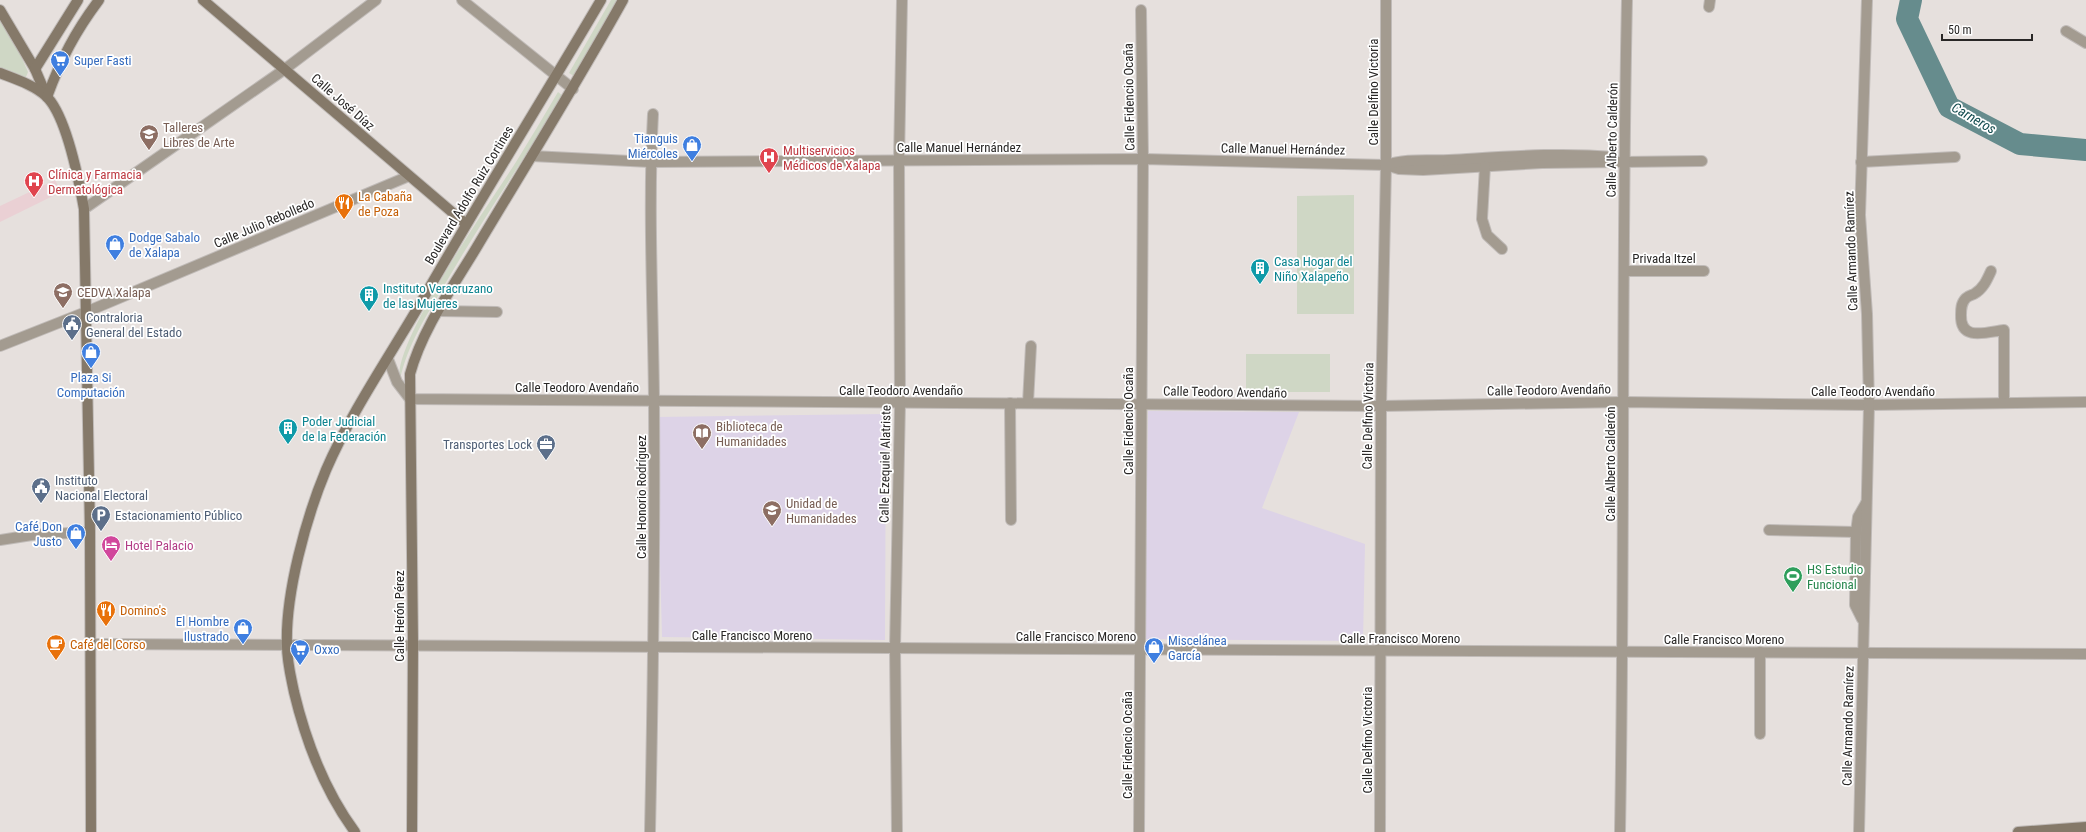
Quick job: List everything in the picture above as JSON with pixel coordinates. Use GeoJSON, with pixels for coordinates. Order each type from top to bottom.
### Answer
{"type":"FeatureCollection","features":[{"type":"Feature","properties":{"kind":"main road"},"geometry":{"type":"LineString","coordinates":[[35,69],[78,0]]}},
{"type":"Feature","properties":{"kind":"main road"},"geometry":{"type":"LineString","coordinates":[[47,97],[60,63],[78,28],[99,0]]}},
{"type":"Feature","properties":{"kind":"main road","name":"Calle José Díaz"},"geometry":{"type":"LineString","coordinates":[[203,0],[466,224]]}},
{"type":"Feature","properties":{"kind":"main road","name":"Boulevard Adolfo Ruiz Cortines"},"geometry":{"type":"LineString","coordinates":[[355,832],[327,788],[311,753],[298,710],[289,668],[286,646],[289,611],[298,561],[309,518],[327,469],[342,438],[466,224],[601,0]]}},
{"type":"Feature","properties":{"kind":"main road"},"geometry":{"type":"LineString","coordinates":[[410,399],[410,374],[416,354],[439,311],[573,89],[623,0]]}},
{"type":"Feature","properties":{"kind":"main road"},"geometry":{"type":"LineString","coordinates":[[0,10],[35,69],[47,97],[63,127],[78,177],[84,209],[90,532],[89,644],[91,832]]}},
{"type":"Feature","properties":{"kind":"main road"},"geometry":{"type":"LineString","coordinates":[[0,72],[32,86],[47,97]]}},
{"type":"Feature","properties":{"kind":"main road","name":"Calle Herón Pérez"},"geometry":{"type":"LineString","coordinates":[[410,399],[413,645],[412,832]]}},
{"type":"Feature","properties":{"kind":"main road"},"geometry":{"type":"LineString","coordinates":[[2018,832],[2086,827]]}},
{"type":"Feature","properties":{"kind":"street"},"geometry":{"type":"LineString","coordinates":[[84,209],[285,69],[376,0]]}},
{"type":"Feature","properties":{"kind":"street"},"geometry":{"type":"LineString","coordinates":[[462,0],[573,89]]}},
{"type":"Feature","properties":{"kind":"street","name":"Calle Ezequiel Alatriste"},"geometry":{"type":"LineString","coordinates":[[897,832],[895,648],[900,403],[899,161],[902,0]]}},
{"type":"Feature","properties":{"kind":"street","name":"Calle Delfino Victoria"},"geometry":{"type":"LineString","coordinates":[[1380,832],[1381,406],[1386,165],[1386,0]]}},
{"type":"Feature","properties":{"kind":"street","name":"Calle Alberto Calderón"},"geometry":{"type":"LineString","coordinates":[[1620,832],[1623,653],[1624,160],[1627,0]]}},
{"type":"Feature","properties":{"kind":"street","name":"Calle Armando Ramírez"},"geometry":{"type":"LineString","coordinates":[[1858,832],[1869,405],[1866,314],[1860,215],[1867,0]]}},
{"type":"Feature","properties":{"kind":"street","name":"Calle Fidencio Ocaña"},"geometry":{"type":"LineString","coordinates":[[1139,832],[1140,404],[1143,159],[1141,10]]}},
{"type":"Feature","properties":{"kind":"street"},"geometry":{"type":"LineString","coordinates":[[2066,32],[2086,43]]}},
{"type":"Feature","properties":{"kind":"street","name":"Calle Honorio Rodríguez"},"geometry":{"type":"LineString","coordinates":[[650,832],[653,647],[654,401],[650,162],[652,114]]}},
{"type":"Feature","properties":{"kind":"street","name":"Calle Manuel Hernández"},"geometry":{"type":"LineString","coordinates":[[1386,165],[1400,160],[1422,162],[1542,155],[1612,156],[1624,160]]}},
{"type":"Feature","properties":{"kind":"street","name":"Calle Manuel Hernández"},"geometry":{"type":"LineString","coordinates":[[532,156],[650,162],[1143,159],[1386,165],[1399,169],[1423,170],[1542,163],[1611,163],[1624,160],[1702,161]]}},
{"type":"Feature","properties":{"kind":"street"},"geometry":{"type":"LineString","coordinates":[[1861,162],[1955,157]]}},
{"type":"Feature","properties":{"kind":"street"},"geometry":{"type":"LineString","coordinates":[[1485,166],[1482,219],[1487,235],[1502,249]]}},
{"type":"Feature","properties":{"kind":"street","name":"Calle Julio Rebolledo"},"geometry":{"type":"LineString","coordinates":[[0,346],[86,312],[409,176]]}},
{"type":"Feature","properties":{"kind":"street","name":"Privada Itzel"},"geometry":{"type":"LineString","coordinates":[[1624,271],[1704,272]]}},
{"type":"Feature","properties":{"kind":"street"},"geometry":{"type":"LineString","coordinates":[[1991,271],[1986,283],[1976,293],[1966,298],[1961,305],[1961,325],[1965,330],[1972,333],[2004,330],[2004,403]]}},
{"type":"Feature","properties":{"kind":"street"},"geometry":{"type":"LineString","coordinates":[[439,311],[497,312]]}},
{"type":"Feature","properties":{"kind":"street"},"geometry":{"type":"LineString","coordinates":[[1028,403],[1031,346]]}},
{"type":"Feature","properties":{"kind":"street"},"geometry":{"type":"LineString","coordinates":[[388,360],[397,382],[410,399]]}},
{"type":"Feature","properties":{"kind":"street","name":"Calle Teodoro Avendaño"},"geometry":{"type":"LineString","coordinates":[[410,399],[1381,406],[1623,402],[1869,405],[2086,402]]}},
{"type":"Feature","properties":{"kind":"street"},"geometry":{"type":"LineString","coordinates":[[1010,403],[1011,520]]}},
{"type":"Feature","properties":{"kind":"street","name":"Calle Armando Ramírez"},"geometry":{"type":"LineString","coordinates":[[1863,620],[1855,605],[1856,532],[1858,517],[1867,501]]}},
{"type":"Feature","properties":{"kind":"street"},"geometry":{"type":"LineString","coordinates":[[1769,530],[1856,532]]}},
{"type":"Feature","properties":{"kind":"street"},"geometry":{"type":"LineString","coordinates":[[0,540],[32,535],[90,532]]}},
{"type":"Feature","properties":{"kind":"street","name":"Calle Francisco Moreno"},"geometry":{"type":"LineString","coordinates":[[89,644],[1623,653],[1862,652],[2086,654]]}},
{"type":"Feature","properties":{"kind":"street"},"geometry":{"type":"LineString","coordinates":[[1760,652],[1760,734]]}},
{"type":"Feature","properties":{"kind":"shaded area","name":"Clínica y Farmacia Dermatológica"},"geometry":{"type":"Polygon","coordinates":[[[55,180],[61,192],[0,222],[0,206],[55,180]]]}},
{"type":"Feature","properties":{"kind":"shaded area"},"geometry":{"type":"Polygon","coordinates":[[[1148,411],[1299,412],[1262,508],[1365,544],[1363,641],[1144,639],[1148,411]]]}},
{"type":"Feature","properties":{"kind":"shaded area","name":"Unidad de Humanidades"},"geometry":{"type":"Polygon","coordinates":[[[886,414],[885,640],[662,637],[656,417],[886,414]]]}},
{"type":"Feature","properties":{"kind":"green space"},"geometry":{"type":"Polygon","coordinates":[[[611,0],[617,0],[574,76],[569,73],[611,0]]]}},
{"type":"Feature","properties":{"kind":"green space"},"geometry":{"type":"Polygon","coordinates":[[[0,20],[12,36],[28,72],[26,77],[20,80],[0,68],[0,20]]]}},
{"type":"Feature","properties":{"kind":"green space"},"geometry":{"type":"Polygon","coordinates":[[[558,92],[563,96],[459,260],[425,319],[407,355],[400,380],[401,362],[426,306],[558,92]]]}},
{"type":"Feature","properties":{"kind":"green space"},"geometry":{"type":"Polygon","coordinates":[[[1354,195],[1354,314],[1297,314],[1297,196],[1354,195]]]}},
{"type":"Feature","properties":{"kind":"green space"},"geometry":{"type":"Polygon","coordinates":[[[1246,354],[1330,354],[1330,392],[1246,392],[1246,354]]]}},
{"type":"Feature","properties":{"kind":"waterway","name":"Carneros"},"geometry":{"type":"LineString","coordinates":[[1911,0],[1907,19],[1949,107],[2020,144],[2086,150]]}},
{"type":"Feature","properties":{"kind":"place","name":"Super Fasti"},"geometry":{"type":"Point","coordinates":[60,77]}},
{"type":"Feature","properties":{"kind":"place","name":"Talleres Libres de Arte"},"geometry":{"type":"Point","coordinates":[149,151]}},
{"type":"Feature","properties":{"kind":"place","name":"Tianguis Miércoles"},"geometry":{"type":"Point","coordinates":[692,162]}},
{"type":"Feature","properties":{"kind":"place","name":"Multiservicios Médicos de Xalapa"},"geometry":{"type":"Point","coordinates":[769,174]}},
{"type":"Feature","properties":{"kind":"place","name":"Clínica y Farmacia Dermatológica"},"geometry":{"type":"Point","coordinates":[34,198]}},
{"type":"Feature","properties":{"kind":"place","name":"La Cabaña de Poza"},"geometry":{"type":"Point","coordinates":[344,220]}},
{"type":"Feature","properties":{"kind":"place","name":"Dodge Sabalo de Xalapa"},"geometry":{"type":"Point","coordinates":[115,261]}},
{"type":"Feature","properties":{"kind":"place","name":"Casa Hogar del Niño Xalapeño"},"geometry":{"type":"Point","coordinates":[1260,285]}},
{"type":"Feature","properties":{"kind":"place","name":"CEDVA Xalapa"},"geometry":{"type":"Point","coordinates":[63,309]}},
{"type":"Feature","properties":{"kind":"place","name":"Instituto Veracruzano de las Mujeres"},"geometry":{"type":"Point","coordinates":[369,312]}},
{"type":"Feature","properties":{"kind":"place","name":"Contraloria General del Estado"},"geometry":{"type":"Point","coordinates":[72,341]}},
{"type":"Feature","properties":{"kind":"place","name":"Plaza Si Computación"},"geometry":{"type":"Point","coordinates":[91,369]}},
{"type":"Feature","properties":{"kind":"place","name":"Poder Judicial de la Federación"},"geometry":{"type":"Point","coordinates":[288,445]}},
{"type":"Feature","properties":{"kind":"place","name":"Biblioteca de Humanidades"},"geometry":{"type":"Point","coordinates":[702,450]}},
{"type":"Feature","properties":{"kind":"place","name":"Transportes Lock"},"geometry":{"type":"Point","coordinates":[546,461]}},
{"type":"Feature","properties":{"kind":"place","name":"Instituto Nacional Electoral"},"geometry":{"type":"Point","coordinates":[41,504]}},
{"type":"Feature","properties":{"kind":"place","name":"Unidad de Humanidades"},"geometry":{"type":"Point","coordinates":[772,527]}},
{"type":"Feature","properties":{"kind":"place","name":"Estacionamiento Público"},"geometry":{"type":"Point","coordinates":[101,532]}},
{"type":"Feature","properties":{"kind":"place","name":"Café Don Justo"},"geometry":{"type":"Point","coordinates":[76,550]}},
{"type":"Feature","properties":{"kind":"place","name":"Hotel Palacio"},"geometry":{"type":"Point","coordinates":[111,562]}},
{"type":"Feature","properties":{"kind":"place","name":"HS Estudio Funcional"},"geometry":{"type":"Point","coordinates":[1793,593]}},
{"type":"Feature","properties":{"kind":"place","name":"Domino's"},"geometry":{"type":"Point","coordinates":[106,627]}},
{"type":"Feature","properties":{"kind":"place","name":"El Hombre Ilustrado"},"geometry":{"type":"Point","coordinates":[243,645]}},
{"type":"Feature","properties":{"kind":"place","name":"Café del Corso"},"geometry":{"type":"Point","coordinates":[56,661]}},
{"type":"Feature","properties":{"kind":"place","name":"Miscelánea García"},"geometry":{"type":"Point","coordinates":[1154,664]}},
{"type":"Feature","properties":{"kind":"place","name":"Oxxo"},"geometry":{"type":"Point","coordinates":[300,666]}}]}
